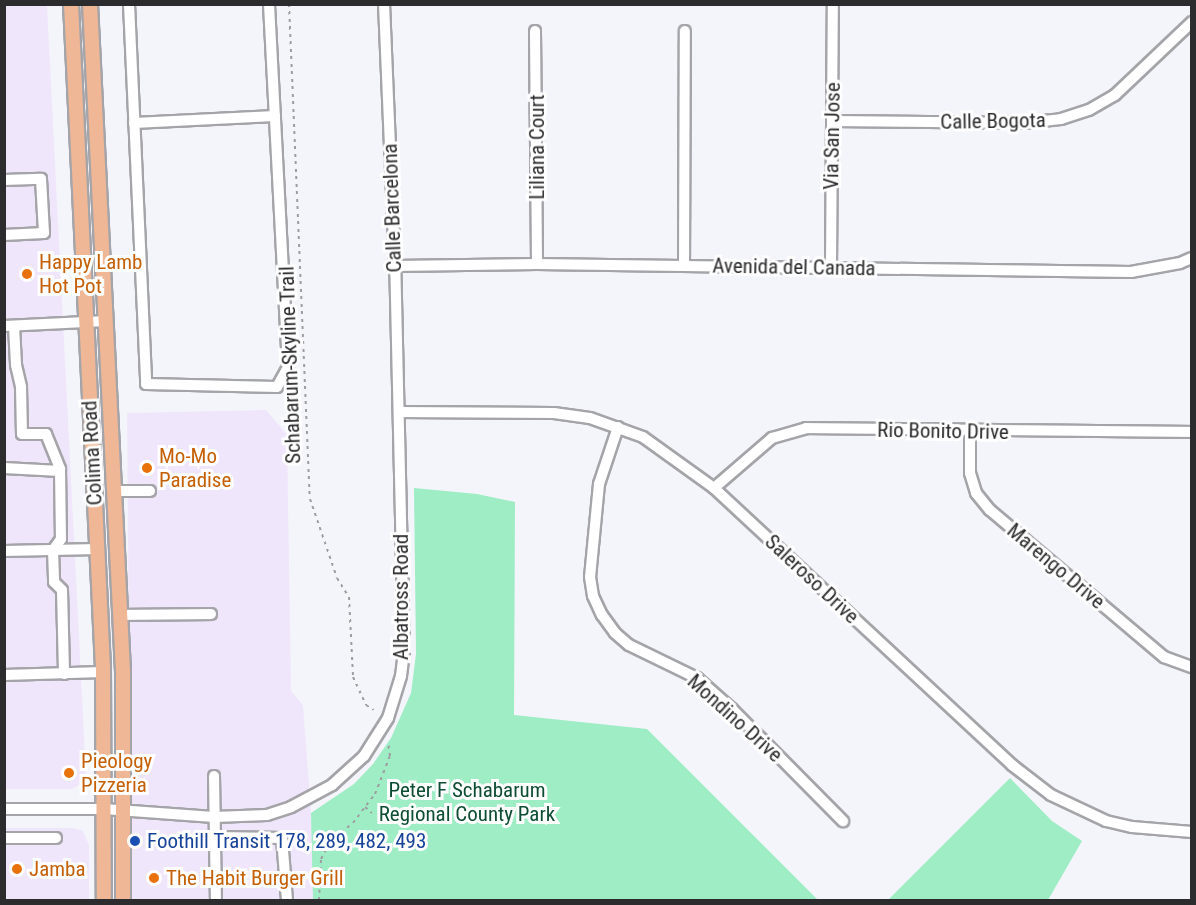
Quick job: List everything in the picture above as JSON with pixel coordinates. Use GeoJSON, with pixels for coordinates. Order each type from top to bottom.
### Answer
{"type":"FeatureCollection","features":[{"type":"Feature","properties":{"kind":"main road","name":"Colima Road"},"geometry":{"type":"LineString","coordinates":[[71,4],[103,672],[104,900]]}},
{"type":"Feature","properties":{"kind":"main road","name":"Colima Road"},"geometry":{"type":"LineString","coordinates":[[90,4],[121,615],[123,900]]}},
{"type":"Feature","properties":{"kind":"main road"},"geometry":{"type":"LineString","coordinates":[[98,549],[106,563],[110,607],[121,615]]}},
{"type":"Feature","properties":{"kind":"street"},"geometry":{"type":"LineString","coordinates":[[129,4],[146,384],[278,387],[288,367],[270,4]]}},
{"type":"Feature","properties":{"kind":"street","name":"Calle Barcelona"},"geometry":{"type":"LineString","coordinates":[[384,4],[399,412]]}},
{"type":"Feature","properties":{"kind":"street","name":"Via San Jose"},"geometry":{"type":"LineString","coordinates":[[831,267],[833,4]]}},
{"type":"Feature","properties":{"kind":"street","name":"Calle Bogota"},"geometry":{"type":"LineString","coordinates":[[833,120],[1024,123],[1061,119],[1089,110],[1115,95],[1191,22]]}},
{"type":"Feature","properties":{"kind":"street","name":"Liliana Court"},"geometry":{"type":"LineString","coordinates":[[535,30],[537,264]]}},
{"type":"Feature","properties":{"kind":"street"},"geometry":{"type":"LineString","coordinates":[[684,266],[685,31]]}},
{"type":"Feature","properties":{"kind":"street"},"geometry":{"type":"LineString","coordinates":[[134,123],[275,116]]}},
{"type":"Feature","properties":{"kind":"street"},"geometry":{"type":"LineString","coordinates":[[4,180],[40,178],[44,233],[4,235]]}},
{"type":"Feature","properties":{"kind":"street","name":"Avenida del Canada"},"geometry":{"type":"LineString","coordinates":[[395,266],[537,264],[1131,272],[1180,263],[1191,258]]}},
{"type":"Feature","properties":{"kind":"street"},"geometry":{"type":"LineString","coordinates":[[64,674],[63,590],[54,582],[53,550],[61,539],[60,471],[46,434],[22,434],[21,387],[9,326],[106,321]]}},
{"type":"Feature","properties":{"kind":"street","name":"Saleroso Drive"},"geometry":{"type":"LineString","coordinates":[[399,412],[554,413],[590,418],[643,437],[714,488],[1012,765],[1051,795],[1106,821],[1158,831],[1191,832]]}},
{"type":"Feature","properties":{"kind":"street","name":"Albatross Road"},"geometry":{"type":"LineString","coordinates":[[4,809],[104,809],[213,818],[267,815],[291,807],[332,785],[364,756],[388,718],[401,676],[404,651],[399,412]]}},
{"type":"Feature","properties":{"kind":"street","name":"Mondino Drive"},"geometry":{"type":"LineString","coordinates":[[618,427],[599,484],[590,577],[593,596],[602,615],[615,633],[629,645],[697,678],[732,709],[843,821]]}},
{"type":"Feature","properties":{"kind":"street","name":"Rio Bonito Drive"},"geometry":{"type":"LineString","coordinates":[[714,488],[772,438],[790,430],[806,428],[970,432],[1191,432]]}},
{"type":"Feature","properties":{"kind":"street","name":"Marengo Drive"},"geometry":{"type":"LineString","coordinates":[[970,432],[970,473],[976,493],[990,510],[1164,657],[1191,667]]}},
{"type":"Feature","properties":{"kind":"street"},"geometry":{"type":"LineString","coordinates":[[4,468],[60,471]]}},
{"type":"Feature","properties":{"kind":"street"},"geometry":{"type":"LineString","coordinates":[[114,491],[150,491]]}},
{"type":"Feature","properties":{"kind":"street"},"geometry":{"type":"LineString","coordinates":[[4,551],[98,549]]}},
{"type":"Feature","properties":{"kind":"street"},"geometry":{"type":"LineString","coordinates":[[121,615],[211,614]]}},
{"type":"Feature","properties":{"kind":"street"},"geometry":{"type":"LineString","coordinates":[[4,675],[103,672]]}},
{"type":"Feature","properties":{"kind":"street"},"geometry":{"type":"LineString","coordinates":[[213,776],[216,900]]}},
{"type":"Feature","properties":{"kind":"street"},"geometry":{"type":"LineString","coordinates":[[214,837],[282,838],[287,900]]}},
{"type":"Feature","properties":{"kind":"street"},"geometry":{"type":"LineString","coordinates":[[4,838],[56,838]]}},
{"type":"Feature","properties":{"kind":"path","name":"Schabarum-Skyline Trail"},"geometry":{"type":"LineString","coordinates":[[289,4],[310,499],[337,578],[349,597],[354,677],[366,705],[374,710]]}},
{"type":"Feature","properties":{"kind":"path"},"geometry":{"type":"LineString","coordinates":[[319,900],[320,866],[324,850],[375,794],[390,756],[388,741]]}},
{"type":"Feature","properties":{"kind":"path"},"geometry":{"type":"LineString","coordinates":[[365,807],[372,813]]}},
{"type":"Feature","properties":{"kind":"shaded area"},"geometry":{"type":"Polygon","coordinates":[[[5,5],[47,5],[86,775],[81,784],[72,789],[5,789],[5,5]]]}},
{"type":"Feature","properties":{"kind":"shaded area"},"geometry":{"type":"Polygon","coordinates":[[[266,410],[287,435],[291,691],[303,705],[313,838],[315,900],[131,900],[127,413],[266,410]]]}},
{"type":"Feature","properties":{"kind":"shaded area"},"geometry":{"type":"Polygon","coordinates":[[[5,828],[74,828],[83,831],[89,845],[89,900],[5,900],[5,828]]]}},
{"type":"Feature","properties":{"kind":"green space","name":"Peter F Schabarum Regional County Park"},"geometry":{"type":"Polygon","coordinates":[[[414,488],[477,494],[515,502],[514,715],[647,729],[818,900],[313,900],[311,813],[354,784],[373,764],[391,738],[411,693],[416,654],[414,488]]]}},
{"type":"Feature","properties":{"kind":"green space"},"geometry":{"type":"Polygon","coordinates":[[[1010,778],[1052,821],[1082,841],[1048,900],[888,900],[1010,778]]]}},
{"type":"Feature","properties":{"kind":"place","name":"Happy Lamb Hot Pot"},"geometry":{"type":"Point","coordinates":[27,274]}},
{"type":"Feature","properties":{"kind":"place","name":"Mo-Mo Paradise"},"geometry":{"type":"Point","coordinates":[147,468]}},
{"type":"Feature","properties":{"kind":"place","name":"Pieology Pizzeria"},"geometry":{"type":"Point","coordinates":[69,773]}},
{"type":"Feature","properties":{"kind":"place","name":"Foothill Transit 178, 289, 482, 493"},"geometry":{"type":"Point","coordinates":[135,841]}},
{"type":"Feature","properties":{"kind":"place","name":"Jamba"},"geometry":{"type":"Point","coordinates":[17,869]}},
{"type":"Feature","properties":{"kind":"place","name":"The Habit Burger Grill"},"geometry":{"type":"Point","coordinates":[154,878]}}]}
